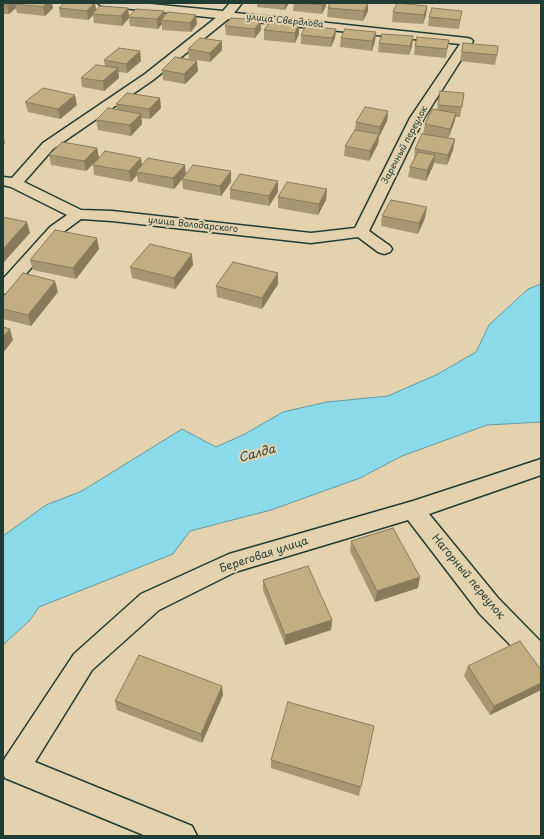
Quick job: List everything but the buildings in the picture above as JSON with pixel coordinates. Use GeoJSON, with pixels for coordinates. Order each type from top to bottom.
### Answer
{"type":"FeatureCollection","features":[{"type":"Feature","properties":{"kind":"street","name":"улица Свердлова"},"geometry":{"type":"LineString","coordinates":[[104,3],[467,41]]}},
{"type":"Feature","properties":{"kind":"street"},"geometry":{"type":"LineString","coordinates":[[9,182],[48,146],[149,77],[226,15],[236,3]]}},
{"type":"Feature","properties":{"kind":"street","name":"Заречный переулок"},"geometry":{"type":"LineString","coordinates":[[361,232],[417,118],[467,41]]}},
{"type":"Feature","properties":{"kind":"street","name":"улица Володарского"},"geometry":{"type":"LineString","coordinates":[[9,182],[78,214],[112,216],[312,238],[361,232]]}},
{"type":"Feature","properties":{"kind":"street"},"geometry":{"type":"LineString","coordinates":[[3,289],[56,230],[78,214]]}},
{"type":"Feature","properties":{"kind":"street"},"geometry":{"type":"LineString","coordinates":[[361,232],[384,249]]}},
{"type":"Feature","properties":{"kind":"street","name":"Береговая улица"},"geometry":{"type":"LineString","coordinates":[[182,836],[15,768],[83,662],[150,602],[229,564],[413,510],[541,467]]}},
{"type":"Feature","properties":{"kind":"street","name":"Нагорный переулок"},"geometry":{"type":"LineString","coordinates":[[413,510],[489,606],[541,659]]}},
{"type":"Feature","properties":{"kind":"water","name":"Салда"},"geometry":{"type":"Polygon","coordinates":[[[541,284],[541,422],[487,425],[402,456],[360,478],[271,510],[190,531],[173,554],[39,607],[30,620],[3,645],[3,536],[46,505],[82,491],[182,429],[216,447],[245,434],[283,412],[327,402],[388,396],[438,374],[476,352],[489,325],[528,289],[541,284]]]}}]}
